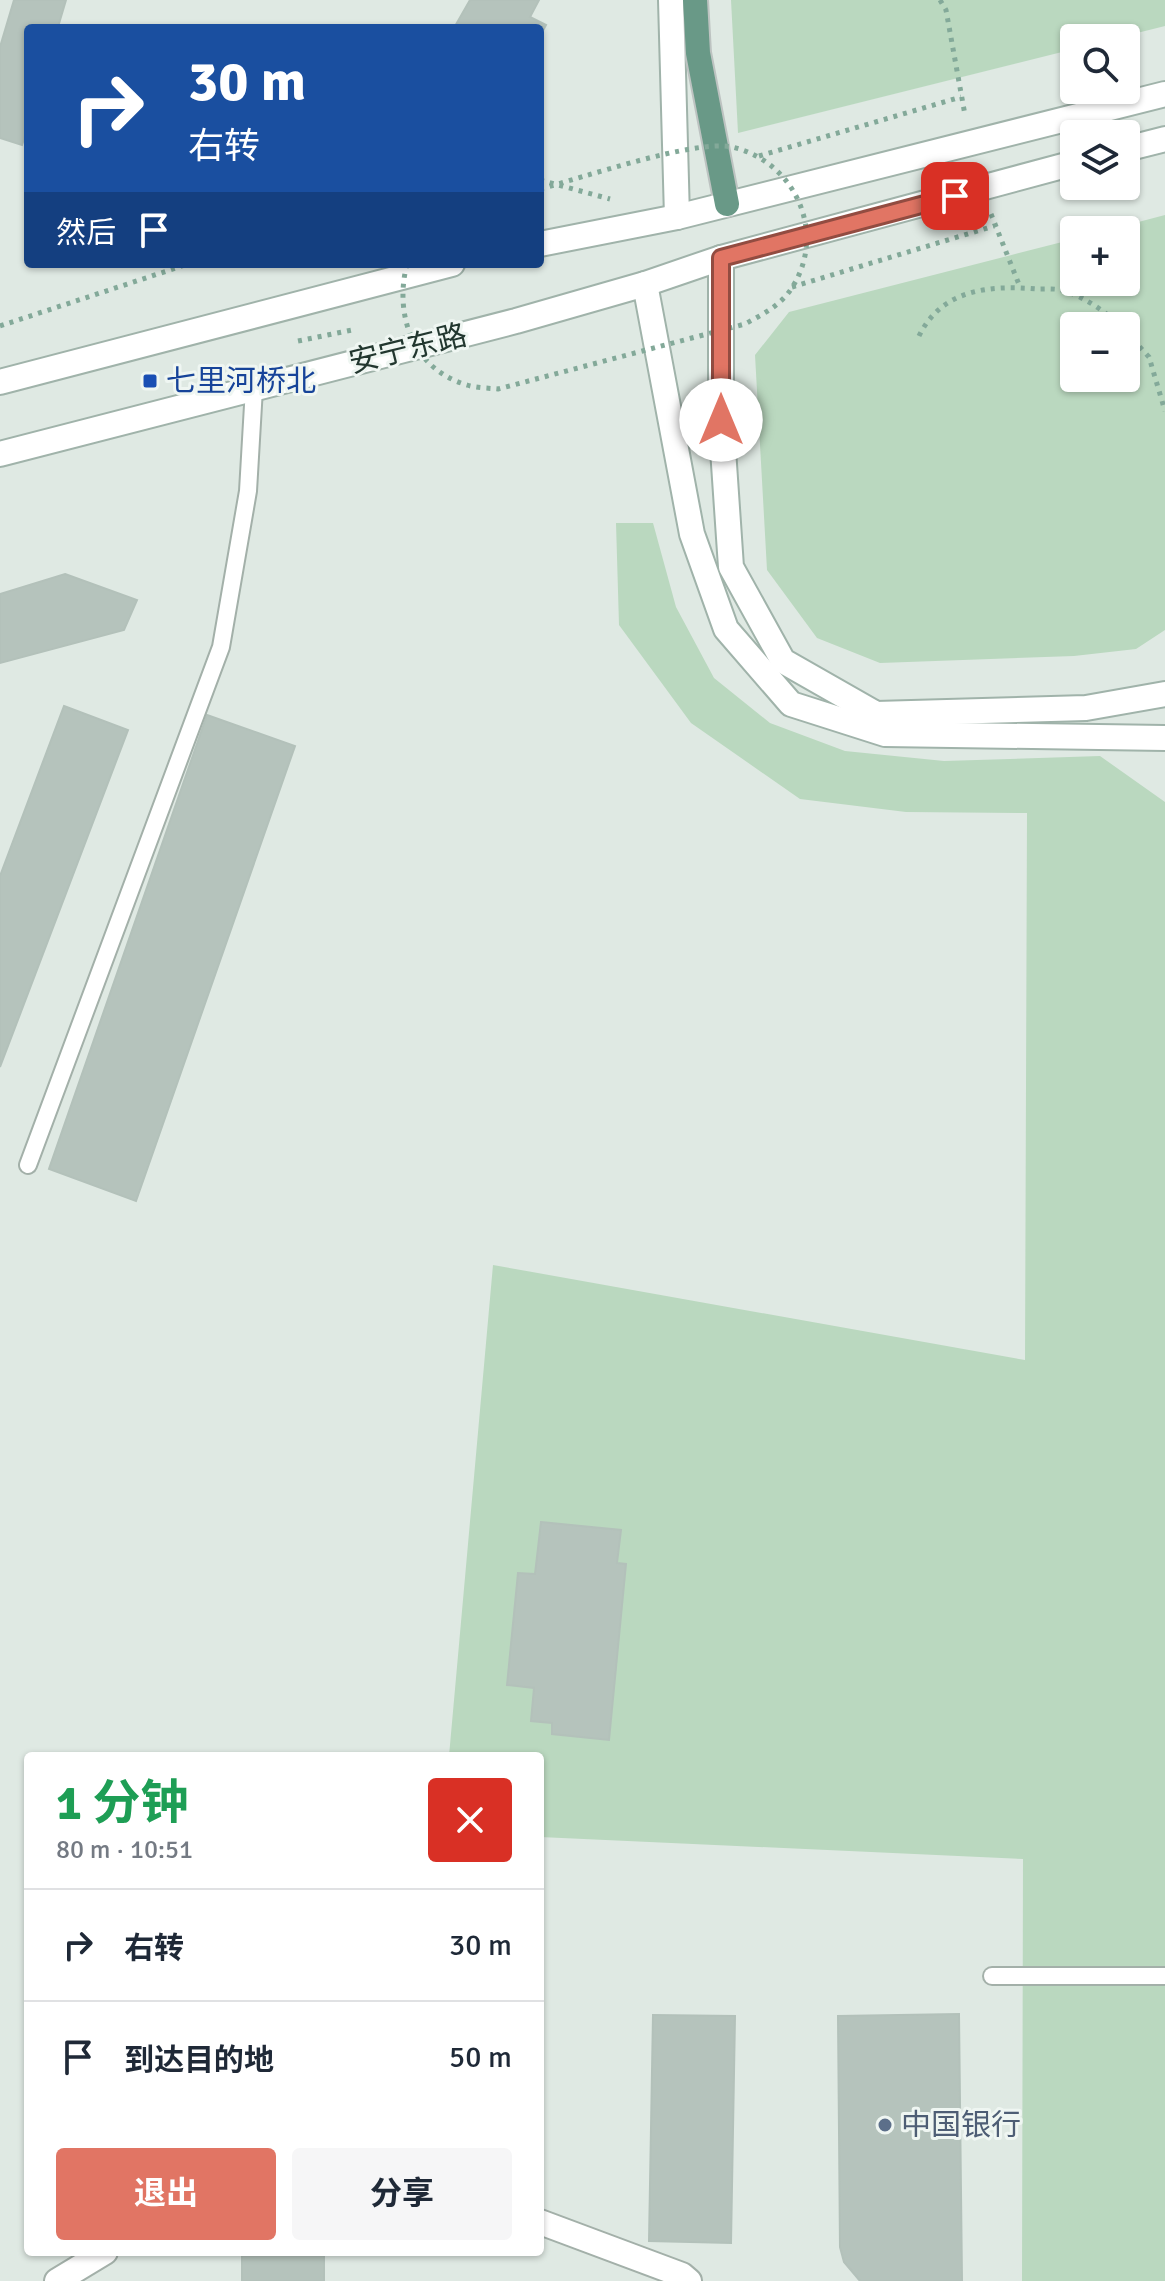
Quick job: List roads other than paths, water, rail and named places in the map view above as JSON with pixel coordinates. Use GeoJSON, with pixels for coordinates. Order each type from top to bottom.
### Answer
{"type":"FeatureCollection","features":[{"type":"Feature","properties":{"kind":"main road"},"geometry":{"type":"LineString","coordinates":[[671,0],[677,217]]}},
{"type":"Feature","properties":{"kind":"main road"},"geometry":{"type":"LineString","coordinates":[[695,0],[698,53],[727,204]]}},
{"type":"Feature","properties":{"kind":"main road"},"geometry":{"type":"LineString","coordinates":[[544,243],[677,217],[1164,95]]}},
{"type":"Feature","properties":{"kind":"main road"},"geometry":{"type":"LineString","coordinates":[[1140,145],[1165,139]]}},
{"type":"Feature","properties":{"kind":"main road","name":"安宁东路"},"geometry":{"type":"LineString","coordinates":[[0,454],[645,284],[721,258],[1060,167]]}},
{"type":"Feature","properties":{"kind":"main road"},"geometry":{"type":"LineString","coordinates":[[721,258],[721,420],[731,567],[783,661],[876,714],[1086,708],[1165,694]]}},
{"type":"Feature","properties":{"kind":"main road"},"geometry":{"type":"LineString","coordinates":[[0,382],[437,268]]}},
{"type":"Feature","properties":{"kind":"main road"},"geometry":{"type":"LineString","coordinates":[[645,284],[697,547],[726,629],[791,704],[885,734],[1165,738]]}},
{"type":"Feature","properties":{"kind":"main road"},"geometry":{"type":"LineString","coordinates":[[544,2223],[682,2275],[689,2281]]}},
{"type":"Feature","properties":{"kind":"main road"},"geometry":{"type":"LineString","coordinates":[[57,2281],[98,2256]]}},
{"type":"Feature","properties":{"kind":"lane"},"geometry":{"type":"LineString","coordinates":[[28,1165],[221,647],[248,491],[254,388]]}},
{"type":"Feature","properties":{"kind":"lane"},"geometry":{"type":"LineString","coordinates":[[992,1976],[1165,1976]]}},
{"type":"Feature","properties":{"kind":"place","name":"七里河桥北"},"geometry":{"type":"Point","coordinates":[150,381]}},
{"type":"Feature","properties":{"kind":"place","name":"中国银行"},"geometry":{"type":"Point","coordinates":[885,2125]}}]}
